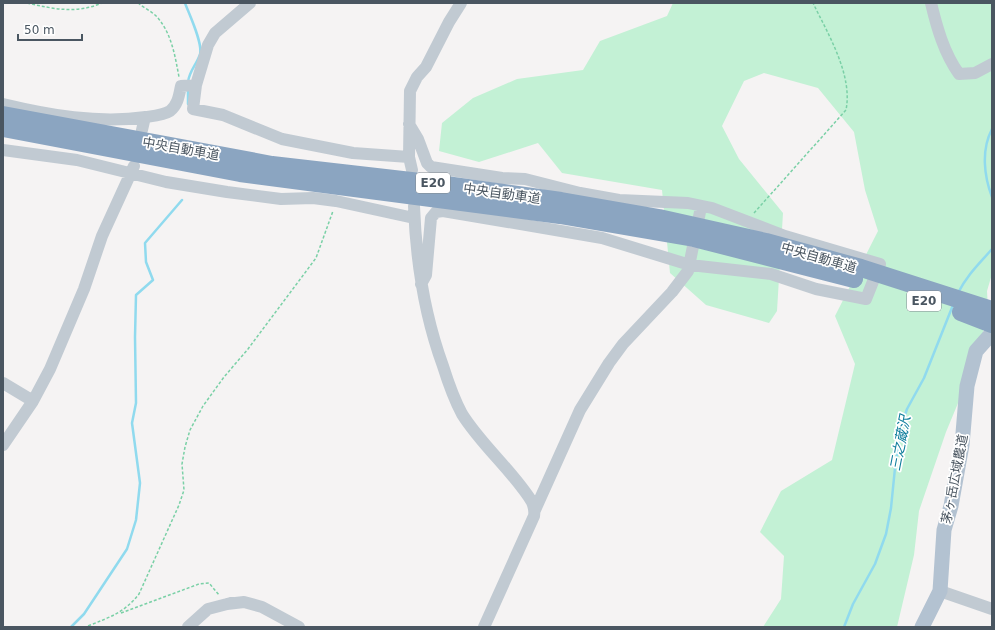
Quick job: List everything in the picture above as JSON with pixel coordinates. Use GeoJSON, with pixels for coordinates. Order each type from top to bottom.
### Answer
{"type":"FeatureCollection","features":[{"type":"Feature","properties":{"kind":"highway","name":"中央自動車道"},"geometry":{"type":"LineString","coordinates":[[3,115],[272,165],[462,187],[561,201],[659,218],[766,242],[858,274],[992,324]]}},
{"type":"Feature","properties":{"kind":"highway","name":"中央自動車道"},"geometry":{"type":"LineString","coordinates":[[3,128],[240,173],[560,215],[694,238],[858,274],[992,310]]}},
{"type":"Feature","properties":{"kind":"main road","name":"茅ヶ岳広域農道"},"geometry":{"type":"LineString","coordinates":[[922,627],[940,591],[944,530],[951,506],[962,445],[967,386],[976,351],[992,333]]}},
{"type":"Feature","properties":{"kind":"street"},"geometry":{"type":"LineString","coordinates":[[250,3],[215,33],[208,45],[196,85],[193,109],[223,115],[282,139],[353,153],[409,157]]}},
{"type":"Feature","properties":{"kind":"street"},"geometry":{"type":"LineString","coordinates":[[412,170],[409,157],[410,91],[417,77],[426,67],[448,22],[461,3]]}},
{"type":"Feature","properties":{"kind":"street"},"geometry":{"type":"LineString","coordinates":[[931,3],[940,35],[952,63],[959,74],[975,73],[992,64]]}},
{"type":"Feature","properties":{"kind":"street"},"geometry":{"type":"LineString","coordinates":[[3,104],[71,117],[132,119],[170,111],[178,101],[181,86],[196,85]]}},
{"type":"Feature","properties":{"kind":"street"},"geometry":{"type":"LineString","coordinates":[[142,130],[145,117]]}},
{"type":"Feature","properties":{"kind":"street"},"geometry":{"type":"LineString","coordinates":[[409,124],[418,139],[427,163],[431,167],[502,178],[525,178],[580,193],[619,200],[688,203],[700,210],[712,208],[785,236],[880,264],[866,299],[816,289],[771,274],[690,262],[602,238],[443,211],[436,212],[431,218],[426,275],[421,284]]}},
{"type":"Feature","properties":{"kind":"street"},"geometry":{"type":"LineString","coordinates":[[3,150],[132,168],[166,182],[227,192],[281,198],[313,198],[336,201],[414,218]]}},
{"type":"Feature","properties":{"kind":"street"},"geometry":{"type":"LineString","coordinates":[[3,445],[33,401],[50,369],[76,308],[102,236],[132,168]]}},
{"type":"Feature","properties":{"kind":"street"},"geometry":{"type":"LineString","coordinates":[[414,206],[421,284],[433,339],[449,386],[461,412],[474,432],[525,492],[535,510]]}},
{"type":"Feature","properties":{"kind":"street"},"geometry":{"type":"LineString","coordinates":[[484,627],[517,556],[534,516],[535,510],[580,410],[609,363],[623,344],[672,292],[688,271],[700,210]]}},
{"type":"Feature","properties":{"kind":"street"},"geometry":{"type":"LineString","coordinates":[[3,384],[33,401]]}},
{"type":"Feature","properties":{"kind":"street"},"geometry":{"type":"LineString","coordinates":[[940,591],[992,609]]}},
{"type":"Feature","properties":{"kind":"street"},"geometry":{"type":"LineString","coordinates":[[188,627],[208,609],[244,602],[262,607],[299,627]]}},
{"type":"Feature","properties":{"kind":"path"},"geometry":{"type":"LineString","coordinates":[[28,3],[69,11],[89,8],[102,3]]}},
{"type":"Feature","properties":{"kind":"path"},"geometry":{"type":"LineString","coordinates":[[138,3],[158,18],[172,42],[181,86]]}},
{"type":"Feature","properties":{"kind":"path"},"geometry":{"type":"LineString","coordinates":[[746,221],[846,110],[848,98],[841,66],[813,3]]}},
{"type":"Feature","properties":{"kind":"path"},"geometry":{"type":"LineString","coordinates":[[117,615],[130,605],[139,594],[179,505],[184,490],[182,464],[184,447],[190,430],[203,406],[224,377],[248,349],[316,258],[336,201]]}},
{"type":"Feature","properties":{"kind":"path"},"geometry":{"type":"LineString","coordinates":[[88,626],[134,607],[199,584],[209,583],[229,604]]}},
{"type":"Feature","properties":{"kind":"green space"},"geometry":{"type":"Polygon","coordinates":[[[673,3],[992,3],[992,274],[987,291],[988,309],[978,355],[946,432],[919,511],[914,555],[897,627],[763,627],[781,599],[784,556],[760,532],[781,491],[832,460],[855,364],[835,316],[878,231],[865,190],[854,132],[818,88],[764,73],[744,81],[722,126],[739,159],[783,213],[777,311],[769,323],[706,305],[670,273],[662,190],[562,173],[538,143],[479,162],[439,151],[442,123],[473,98],[517,79],[583,70],[600,41],[667,16],[673,3]]]}},
{"type":"Feature","properties":{"kind":"waterway"},"geometry":{"type":"LineString","coordinates":[[185,3],[198,36],[200,49],[199,58],[190,74],[188,82]]}},
{"type":"Feature","properties":{"kind":"waterway"},"geometry":{"type":"LineString","coordinates":[[188,89],[188,104]]}},
{"type":"Feature","properties":{"kind":"waterway","name":"三之蔵沢"},"geometry":{"type":"LineString","coordinates":[[992,129],[985,154],[987,180],[992,197]]}},
{"type":"Feature","properties":{"kind":"waterway"},"geometry":{"type":"LineString","coordinates":[[71,627],[84,614],[127,549],[136,520],[140,483],[132,423],[136,403],[136,295],[153,280],[146,262],[145,243],[182,200]]}},
{"type":"Feature","properties":{"kind":"waterway","name":"三之蔵沢"},"geometry":{"type":"LineString","coordinates":[[958,293],[969,275],[992,249]]}},
{"type":"Feature","properties":{"kind":"waterway","name":"三之蔵沢"},"geometry":{"type":"LineString","coordinates":[[844,627],[853,604],[875,564],[886,534],[891,508],[901,427],[907,409],[924,378],[953,305]]}}]}
